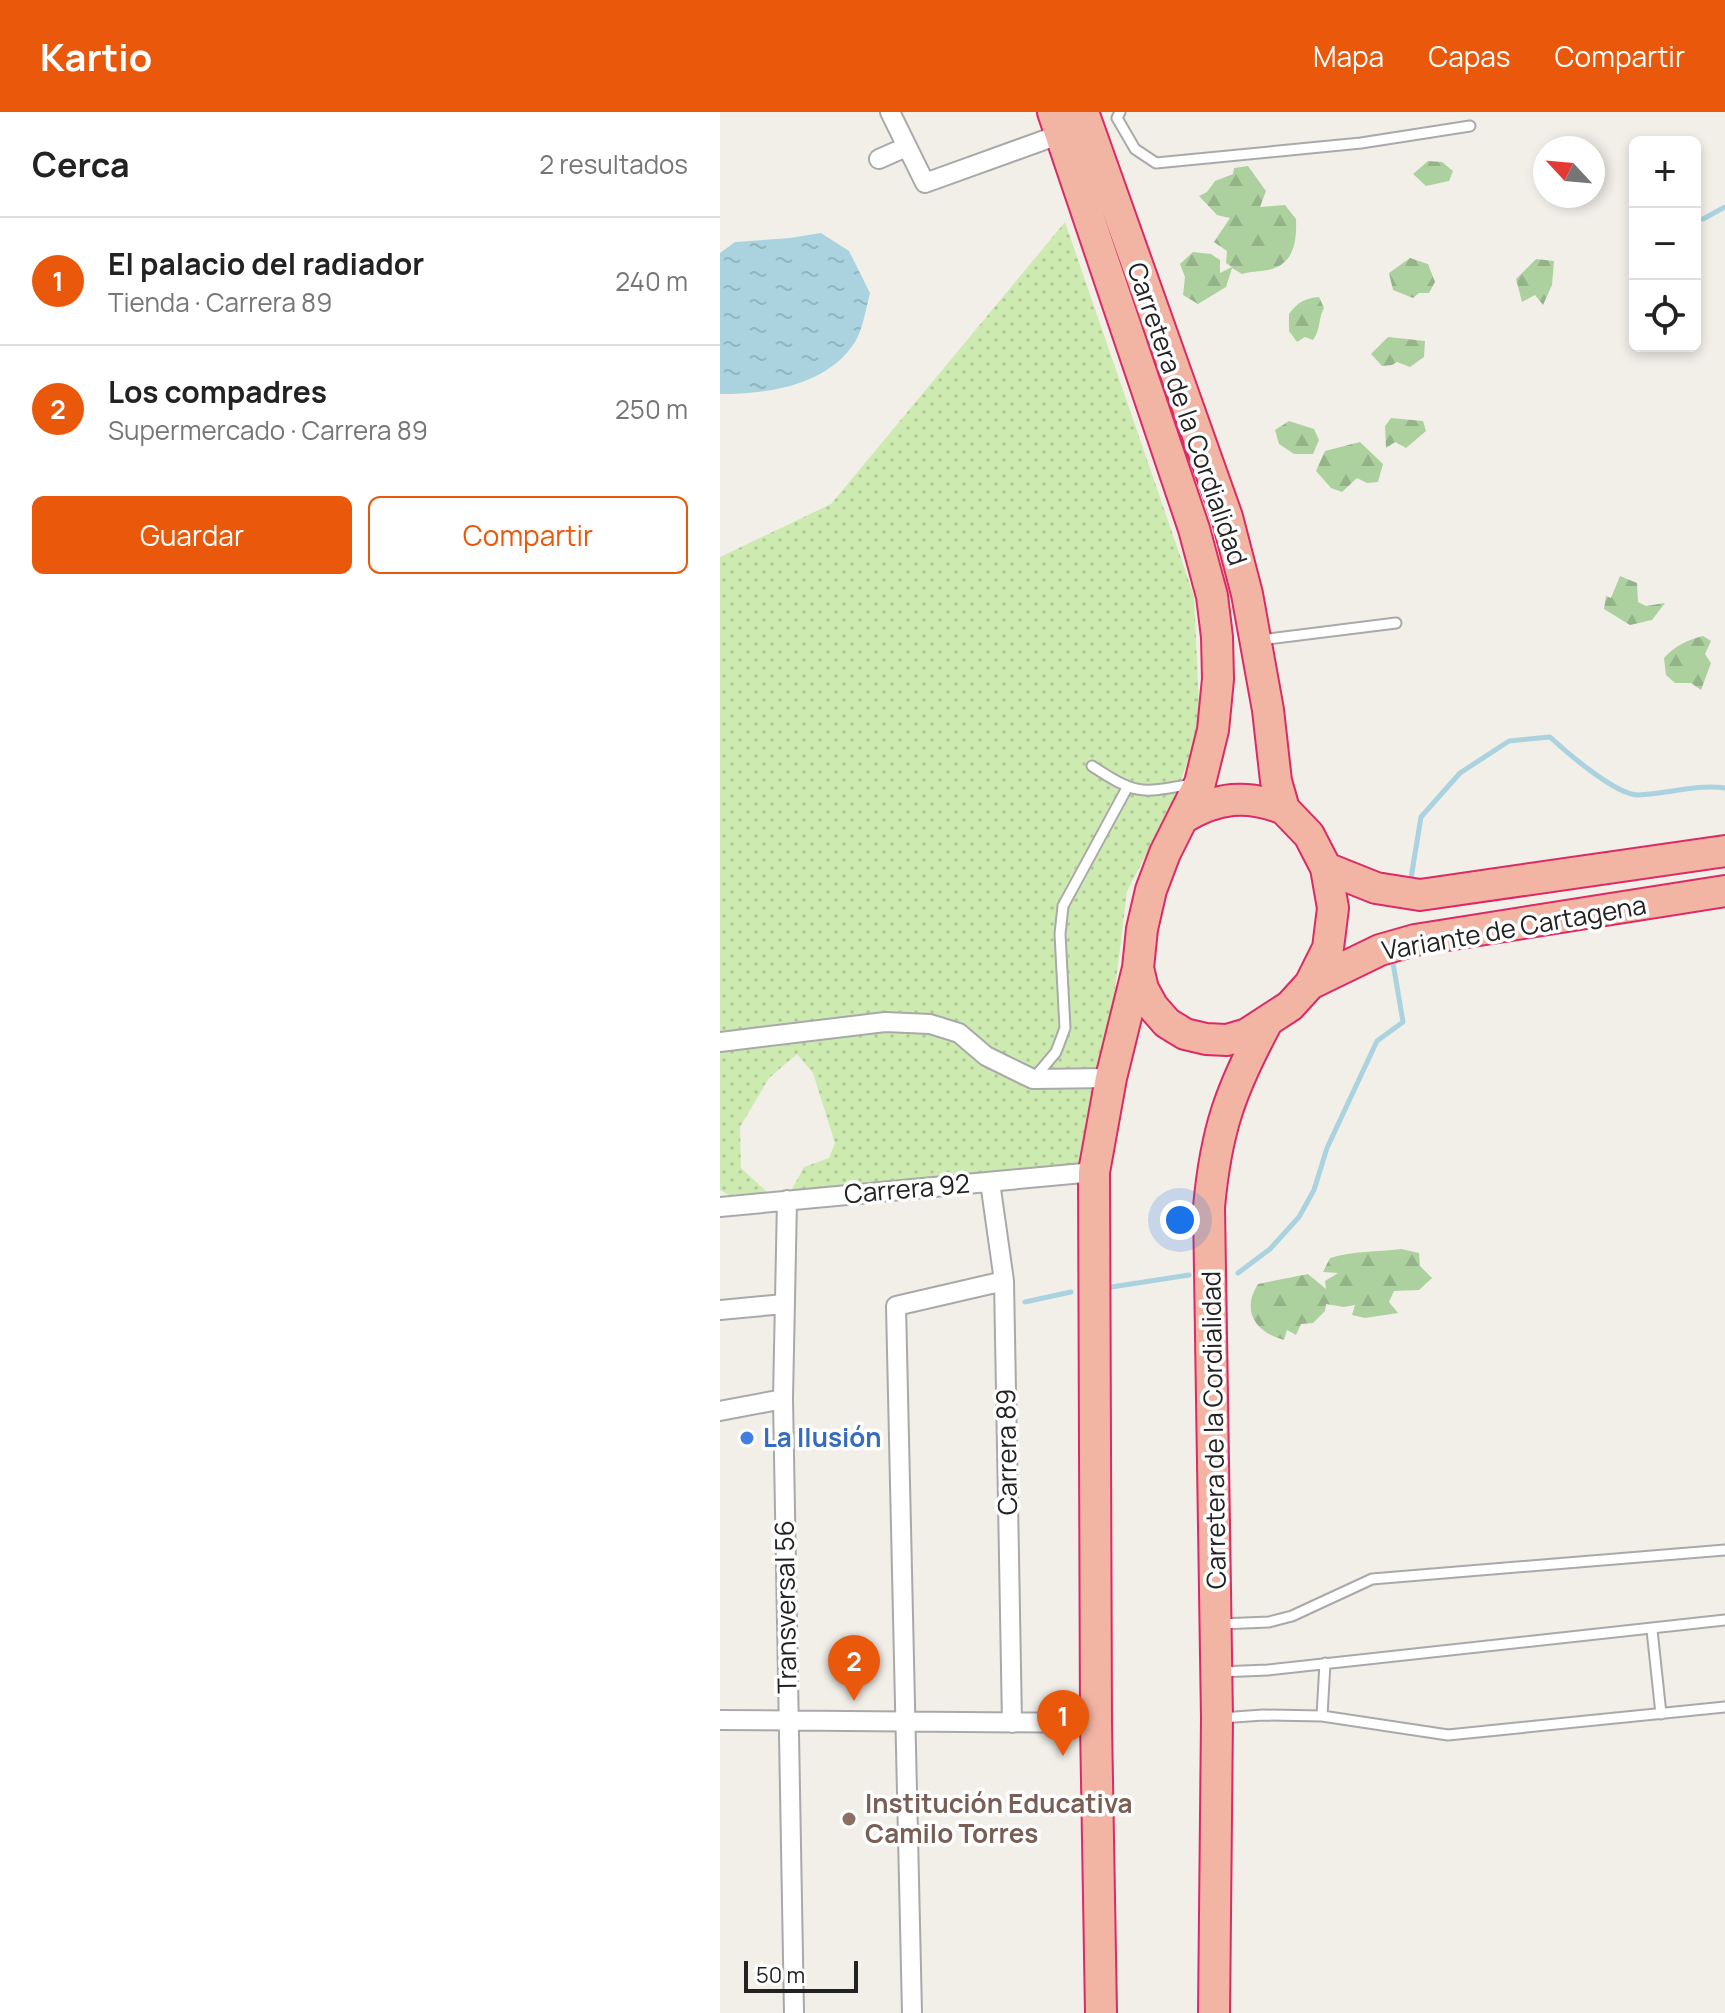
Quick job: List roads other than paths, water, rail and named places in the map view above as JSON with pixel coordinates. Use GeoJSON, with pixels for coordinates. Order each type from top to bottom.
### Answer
{"type":"FeatureCollection","features":[{"type":"Feature","properties":{"kind":"highway","name":"Carretera de la Cordialidad"},"geometry":{"type":"LineString","coordinates":[[1071,120],[1227,517],[1256,641],[1276,781],[1284,809],[1309,835],[1326,868],[1333,908],[1328,948],[1310,984],[1290,1006],[1266,1024],[1238,1075],[1222,1121],[1209,1207],[1217,1672],[1214,2013]]}},
{"type":"Feature","properties":{"kind":"highway","name":"Carretera de la Cordialidad"},"geometry":{"type":"LineString","coordinates":[[1071,120],[1212,596],[1218,679],[1213,730],[1200,783],[1165,853],[1151,890],[1142,929],[1138,968],[1111,1078],[1094,1172],[1096,1723],[1101,2013]]}},
{"type":"Feature","properties":{"kind":"highway"},"geometry":{"type":"LineString","coordinates":[[1183,818],[1222,800],[1243,798],[1264,801],[1284,809]]}},
{"type":"Feature","properties":{"kind":"highway","name":"Variante de Cartagena"},"geometry":{"type":"LineString","coordinates":[[1326,868],[1376,888],[1420,895],[1725,851]]}},
{"type":"Feature","properties":{"kind":"highway","name":"Variante de Cartagena"},"geometry":{"type":"LineString","coordinates":[[1310,984],[1380,950],[1415,940],[1725,891]]}},
{"type":"Feature","properties":{"kind":"highway"},"geometry":{"type":"LineString","coordinates":[[1138,968],[1143,989],[1153,1007],[1167,1023],[1185,1034],[1227,1040],[1266,1024]]}},
{"type":"Feature","properties":{"kind":"street"},"geometry":{"type":"LineString","coordinates":[[890,112],[925,183],[1071,120]]}},
{"type":"Feature","properties":{"kind":"street"},"geometry":{"type":"LineString","coordinates":[[879,159],[906,147]]}},
{"type":"Feature","properties":{"kind":"street"},"geometry":{"type":"LineString","coordinates":[[720,1042],[885,1022],[930,1024],[959,1033],[986,1056],[1033,1079],[1111,1078]]}},
{"type":"Feature","properties":{"kind":"street","name":"Carrera 92"},"geometry":{"type":"LineString","coordinates":[[720,1207],[1094,1172]]}},
{"type":"Feature","properties":{"kind":"street","name":"Carrera 89"},"geometry":{"type":"LineString","coordinates":[[990,1182],[1004,1281],[1012,1723]]}},
{"type":"Feature","properties":{"kind":"street","name":"Transversal 56"},"geometry":{"type":"LineString","coordinates":[[787,1200],[783,1399],[794,2013]]}},
{"type":"Feature","properties":{"kind":"street"},"geometry":{"type":"LineString","coordinates":[[912,2013],[896,1306],[1004,1281]]}},
{"type":"Feature","properties":{"kind":"street"},"geometry":{"type":"LineString","coordinates":[[720,1310],[784,1304]]}},
{"type":"Feature","properties":{"kind":"street"},"geometry":{"type":"LineString","coordinates":[[720,1411],[783,1399]]}},
{"type":"Feature","properties":{"kind":"street"},"geometry":{"type":"LineString","coordinates":[[720,1720],[1096,1723]]}},
{"type":"Feature","properties":{"kind":"lane"},"geometry":{"type":"LineString","coordinates":[[1071,120],[1118,115],[1135,149],[1156,163],[1400,138],[1470,126]]}},
{"type":"Feature","properties":{"kind":"lane"},"geometry":{"type":"LineString","coordinates":[[1256,641],[1396,623]]}},
{"type":"Feature","properties":{"kind":"lane"},"geometry":{"type":"LineString","coordinates":[[1092,766],[1127,788],[1148,791],[1200,783]]}},
{"type":"Feature","properties":{"kind":"lane"},"geometry":{"type":"LineString","coordinates":[[1033,1079],[1056,1052],[1065,1028],[1060,934],[1063,906],[1127,788]]}},
{"type":"Feature","properties":{"kind":"lane"},"geometry":{"type":"LineString","coordinates":[[1216,1625],[1269,1622],[1292,1616],[1372,1579],[1725,1550]]}},
{"type":"Feature","properties":{"kind":"lane"},"geometry":{"type":"LineString","coordinates":[[1217,1672],[1268,1670],[1725,1620]]}},
{"type":"Feature","properties":{"kind":"lane"},"geometry":{"type":"LineString","coordinates":[[1652,1630],[1661,1714]]}},
{"type":"Feature","properties":{"kind":"lane"},"geometry":{"type":"LineString","coordinates":[[1322,1716],[1325,1663]]}},
{"type":"Feature","properties":{"kind":"lane"},"geometry":{"type":"LineString","coordinates":[[1217,1718],[1322,1716],[1448,1735],[1725,1707]]}},
{"type":"Feature","properties":{"kind":"water"},"geometry":{"type":"Polygon","coordinates":[[[821,233],[849,251],[870,293],[855,342],[829,369],[813,378],[776,389],[720,394],[720,253],[735,242],[821,233]]]}},
{"type":"Feature","properties":{"kind":"waterway"},"geometry":{"type":"LineString","coordinates":[[1703,219],[1725,207]]}},
{"type":"Feature","properties":{"kind":"waterway"},"geometry":{"type":"LineString","coordinates":[[1411,878],[1421,817],[1460,773],[1509,741],[1550,737],[1592,772],[1617,788],[1638,795],[1703,787],[1725,788]]}},
{"type":"Feature","properties":{"kind":"waterway"},"geometry":{"type":"LineString","coordinates":[[1238,1273],[1270,1249],[1299,1217],[1314,1190],[1327,1148],[1377,1041],[1403,1022],[1392,957]]}},
{"type":"Feature","properties":{"kind":"waterway"},"geometry":{"type":"LineString","coordinates":[[1105,1288],[1189,1275]]}},
{"type":"Feature","properties":{"kind":"waterway"},"geometry":{"type":"LineString","coordinates":[[1025,1302],[1071,1292]]}},
{"type":"Feature","properties":{"kind":"place","name":"La Ilusión"},"geometry":{"type":"Point","coordinates":[747,1438]}},
{"type":"Feature","properties":{"kind":"place","name":"Los compadres"},"geometry":{"type":"Point","coordinates":[854,1701]}},
{"type":"Feature","properties":{"kind":"place","name":"El palacio del radiador"},"geometry":{"type":"Point","coordinates":[1063,1756]}},
{"type":"Feature","properties":{"kind":"place","name":"Institución Educativa Camilo Torres"},"geometry":{"type":"Point","coordinates":[849,1819]}}]}
